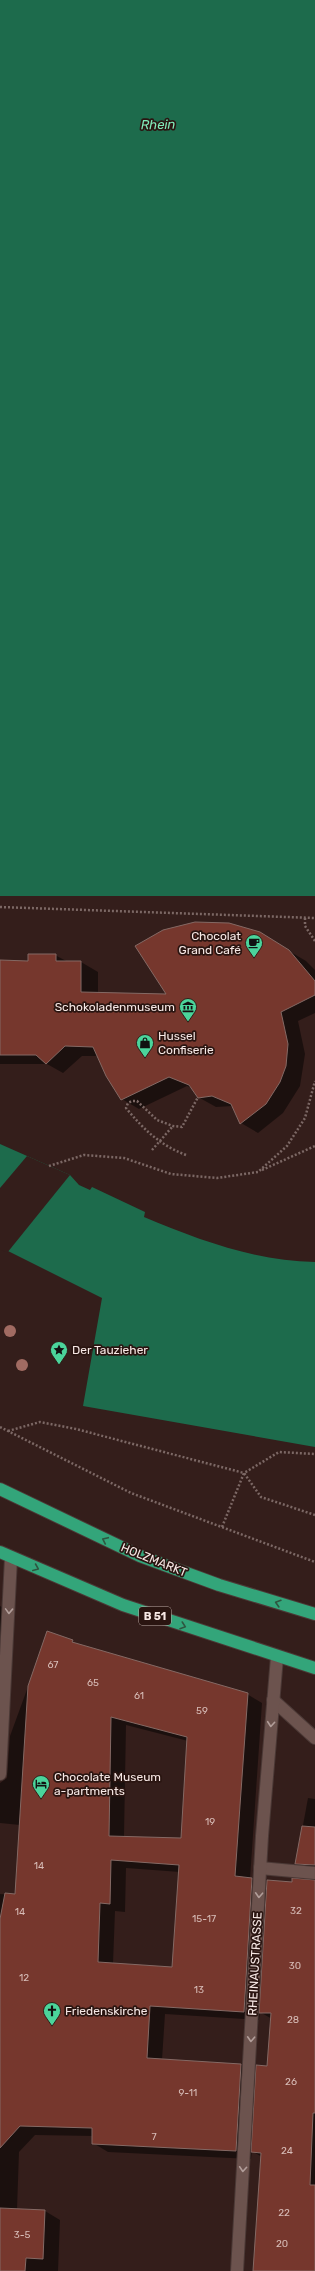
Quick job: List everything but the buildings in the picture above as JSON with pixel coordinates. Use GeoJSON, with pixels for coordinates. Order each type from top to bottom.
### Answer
{"type":"FeatureCollection","features":[{"type":"Feature","properties":{"kind":"main road","name":"HOLZMARKT"},"geometry":{"type":"LineString","coordinates":[[0,1489],[55,1517],[140,1556],[219,1585],[315,1614]]}},
{"type":"Feature","properties":{"kind":"main road","name":"B 51"},"geometry":{"type":"LineString","coordinates":[[0,1552],[123,1606],[276,1657],[315,1668]]}},
{"type":"Feature","properties":{"kind":"street"},"geometry":{"type":"LineString","coordinates":[[0,1774],[11,1558]]}},
{"type":"Feature","properties":{"kind":"street","name":"RHEINAUSTRASSE"},"geometry":{"type":"LineString","coordinates":[[236,2271],[260,1868],[276,1657]]}},
{"type":"Feature","properties":{"kind":"street"},"geometry":{"type":"LineString","coordinates":[[273,1700],[315,1738]]}},
{"type":"Feature","properties":{"kind":"street"},"geometry":{"type":"LineString","coordinates":[[260,1868],[315,1873]]}},
{"type":"Feature","properties":{"kind":"path"},"geometry":{"type":"LineString","coordinates":[[0,908],[315,918]]}},
{"type":"Feature","properties":{"kind":"path"},"geometry":{"type":"LineString","coordinates":[[305,918],[304,926],[315,941]]}},
{"type":"Feature","properties":{"kind":"path"},"geometry":{"type":"LineString","coordinates":[[258,1172],[287,1146],[305,1118],[308,1101],[315,1081]]}},
{"type":"Feature","properties":{"kind":"path"},"geometry":{"type":"LineString","coordinates":[[186,1155],[172,1150],[152,1137],[126,1108],[128,1103],[137,1101],[156,1120],[173,1126],[182,1127],[198,1097]]}},
{"type":"Feature","properties":{"kind":"path"},"geometry":{"type":"LineString","coordinates":[[152,1150],[173,1126]]}},
{"type":"Feature","properties":{"kind":"path"},"geometry":{"type":"LineString","coordinates":[[48,1166],[84,1155],[124,1158],[172,1174],[217,1178],[258,1172],[315,1146]]}},
{"type":"Feature","properties":{"kind":"path"},"geometry":{"type":"LineString","coordinates":[[8,1431],[40,1422],[76,1429],[244,1472],[261,1498],[315,1515]]}},
{"type":"Feature","properties":{"kind":"path"},"geometry":{"type":"LineString","coordinates":[[0,1427],[131,1493],[315,1562]]}},
{"type":"Feature","properties":{"kind":"path"},"geometry":{"type":"LineString","coordinates":[[222,1527],[244,1472],[279,1452],[315,1454]]}},
{"type":"Feature","properties":{"kind":"water","name":"Rhein"},"geometry":{"type":"Polygon","coordinates":[[[0,0],[315,0],[315,896],[0,896],[0,0]]]}},
{"type":"Feature","properties":{"kind":"water"},"geometry":{"type":"Polygon","coordinates":[[[0,1144],[70,1175],[79,1185],[90,1190],[92,1187],[145,1212],[144,1217],[185,1234],[228,1248],[271,1258],[315,1262],[315,1447],[83,1406],[102,1298],[0,1247],[0,1144]]]}},
{"type":"Feature","properties":{"kind":"pier"},"geometry":{"type":"Polygon","coordinates":[[[27,1156],[70,1175],[7,1253],[0,1249],[0,1188],[27,1156]]]}},
{"type":"Feature","properties":{"kind":"place","name":"Chocolat Grand Café"},"geometry":{"type":"Point","coordinates":[254,958]}},
{"type":"Feature","properties":{"kind":"place","name":"Schokoladenmuseum"},"geometry":{"type":"Point","coordinates":[188,1022]}},
{"type":"Feature","properties":{"kind":"place","name":"Hussel Confiserie"},"geometry":{"type":"Point","coordinates":[145,1058]}},
{"type":"Feature","properties":{"kind":"place","name":"Der Tauzieher"},"geometry":{"type":"Point","coordinates":[59,1365]}},
{"type":"Feature","properties":{"kind":"place","name":"Chocolate Museum a-partments"},"geometry":{"type":"Point","coordinates":[41,1799]}},
{"type":"Feature","properties":{"kind":"place","name":"Friedenskirche"},"geometry":{"type":"Point","coordinates":[52,2026]}}]}
